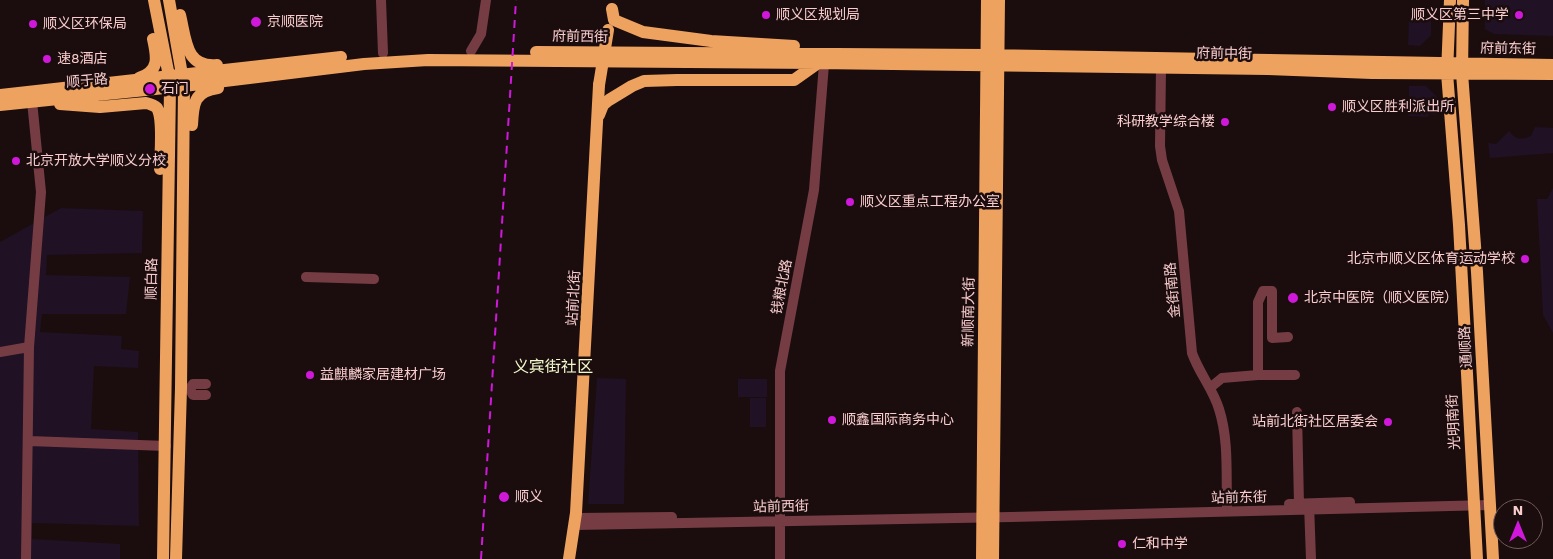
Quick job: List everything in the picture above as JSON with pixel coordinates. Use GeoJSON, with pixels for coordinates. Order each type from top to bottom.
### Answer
{"type":"FeatureCollection","features":[{"type":"Feature","properties":{"kind":"main road"},"geometry":{"type":"LineString","coordinates":[[120,82],[148,74],[154,66],[156,57],[155,47],[146,0]]}},
{"type":"Feature","properties":{"kind":"main road","name":"顺白路"},"geometry":{"type":"LineString","coordinates":[[154,0],[176,81],[168,240],[163,559]]}},
{"type":"Feature","properties":{"kind":"main road","name":"顺白路"},"geometry":{"type":"LineString","coordinates":[[169,0],[176,81],[183,214],[185,389],[176,559]]}},
{"type":"Feature","properties":{"kind":"main road"},"geometry":{"type":"LineString","coordinates":[[177,0],[189,54],[197,62],[208,66],[259,61],[275,70],[252,85],[209,90],[200,95],[194,102],[192,112],[190,191],[183,214]]}},
{"type":"Feature","properties":{"kind":"main road"},"geometry":{"type":"LineString","coordinates":[[987,0],[992,60]]}},
{"type":"Feature","properties":{"kind":"main road"},"geometry":{"type":"LineString","coordinates":[[992,60],[999,0]]}},
{"type":"Feature","properties":{"kind":"main road"},"geometry":{"type":"LineString","coordinates":[[1448,68],[1450,0]]}},
{"type":"Feature","properties":{"kind":"main road","name":"通顺路"},"geometry":{"type":"LineString","coordinates":[[1464,0],[1462,68],[1493,559]]}},
{"type":"Feature","properties":{"kind":"main road"},"geometry":{"type":"LineString","coordinates":[[597,120],[603,105],[609,100],[632,86],[644,82],[794,80],[820,60],[795,46],[711,41],[643,32],[614,20],[613,5]]}},
{"type":"Feature","properties":{"kind":"main road","name":"站前北街"},"geometry":{"type":"LineString","coordinates":[[569,559],[576,519],[599,85],[613,5]]}},
{"type":"Feature","properties":{"kind":"main road","name":"府前西街"},"geometry":{"type":"LineString","coordinates":[[176,81],[275,70],[383,54],[471,51],[820,60]]}},
{"type":"Feature","properties":{"kind":"main road","name":"府前西街"},"geometry":{"type":"LineString","coordinates":[[275,70],[428,60],[992,60]]}},
{"type":"Feature","properties":{"kind":"main road","name":"府前中街"},"geometry":{"type":"LineString","coordinates":[[992,60],[1161,68],[1462,68]]}},
{"type":"Feature","properties":{"kind":"main road","name":"府前中街"},"geometry":{"type":"LineString","coordinates":[[992,60],[1448,68]]}},
{"type":"Feature","properties":{"kind":"main road","name":"新顺南大街"},"geometry":{"type":"LineString","coordinates":[[992,60],[988,515],[993,559]]}},
{"type":"Feature","properties":{"kind":"main road","name":"府前东街"},"geometry":{"type":"LineString","coordinates":[[1462,68],[1553,65]]}},
{"type":"Feature","properties":{"kind":"main road","name":"光明南街"},"geometry":{"type":"LineString","coordinates":[[1448,68],[1459,225],[1477,559]]}},
{"type":"Feature","properties":{"kind":"main road","name":"府前东街"},"geometry":{"type":"LineString","coordinates":[[1462,68],[1553,74]]}},
{"type":"Feature","properties":{"kind":"main road","name":"顺于路"},"geometry":{"type":"LineString","coordinates":[[0,94],[120,82],[176,81]]}},
{"type":"Feature","properties":{"kind":"main road","name":"顺于路"},"geometry":{"type":"LineString","coordinates":[[0,105],[176,81]]}},
{"type":"Feature","properties":{"kind":"main road"},"geometry":{"type":"LineString","coordinates":[[35,101],[92,107],[149,103],[157,108],[160,121],[160,199],[168,240]]}},
{"type":"Feature","properties":{"kind":"main road","name":"新顺南大街"},"geometry":{"type":"LineString","coordinates":[[982,559],[988,515]]}},
{"type":"Feature","properties":{"kind":"street"},"geometry":{"type":"LineString","coordinates":[[380,0],[383,54]]}},
{"type":"Feature","properties":{"kind":"street"},"geometry":{"type":"LineString","coordinates":[[471,51],[481,34],[486,0]]}},
{"type":"Feature","properties":{"kind":"street","name":"钱粮北路"},"geometry":{"type":"LineString","coordinates":[[780,559],[780,371],[814,190],[820,60]]}},
{"type":"Feature","properties":{"kind":"street","name":"金街南路"},"geometry":{"type":"LineString","coordinates":[[1161,68],[1160,146],[1162,160],[1179,211],[1192,353],[1195,362],[1211,387],[1220,410],[1224,432],[1227,506]]}},
{"type":"Feature","properties":{"kind":"street"},"geometry":{"type":"LineString","coordinates":[[26,559],[30,347],[41,192],[35,101]]}},
{"type":"Feature","properties":{"kind":"street"},"geometry":{"type":"LineString","coordinates":[[306,276],[374,279]]}},
{"type":"Feature","properties":{"kind":"street"},"geometry":{"type":"LineString","coordinates":[[1258,375],[1258,302],[1263,291],[1272,291],[1272,338],[1288,337]]}},
{"type":"Feature","properties":{"kind":"street"},"geometry":{"type":"LineString","coordinates":[[0,352],[30,347]]}},
{"type":"Feature","properties":{"kind":"street"},"geometry":{"type":"LineString","coordinates":[[1211,387],[1222,378],[1258,375],[1295,376]]}},
{"type":"Feature","properties":{"kind":"street"},"geometry":{"type":"LineString","coordinates":[[206,384],[194,384],[185,389],[193,395],[206,395]]}},
{"type":"Feature","properties":{"kind":"street"},"geometry":{"type":"LineString","coordinates":[[1297,412],[1311,559]]}},
{"type":"Feature","properties":{"kind":"street"},"geometry":{"type":"LineString","coordinates":[[29,441],[166,446]]}},
{"type":"Feature","properties":{"kind":"street","name":"站前东街"},"geometry":{"type":"LineString","coordinates":[[988,515],[1490,502]]}},
{"type":"Feature","properties":{"kind":"street","name":"站前东街"},"geometry":{"type":"LineString","coordinates":[[988,515],[1227,506],[1306,506]]}},
{"type":"Feature","properties":{"kind":"street","name":"站前西街"},"geometry":{"type":"LineString","coordinates":[[576,519],[988,515]]}},
{"type":"Feature","properties":{"kind":"shaded area","name":"顺义区第三中学"},"geometry":{"type":"Polygon","coordinates":[[[1485,0],[1553,0],[1553,36],[1494,34],[1485,29],[1485,0]]]}},
{"type":"Feature","properties":{"kind":"shaded area"},"geometry":{"type":"Polygon","coordinates":[[[1409,16],[1431,16],[1431,35],[1420,46],[1408,45],[1409,16]]]}},
{"type":"Feature","properties":{"kind":"shaded area"},"geometry":{"type":"Polygon","coordinates":[[[1409,86],[1426,86],[1437,97],[1436,115],[1429,114],[1428,117],[1409,116],[1409,86]]]}},
{"type":"Feature","properties":{"kind":"shaded area"},"geometry":{"type":"Polygon","coordinates":[[[1535,127],[1553,128],[1553,153],[1490,158],[1488,143],[1496,144],[1509,131],[1516,138],[1521,139],[1531,136],[1535,127]]]}},
{"type":"Feature","properties":{"kind":"shaded area"},"geometry":{"type":"Polygon","coordinates":[[[1553,188],[1553,333],[1543,315],[1537,199],[1547,199],[1553,188]]]}},
{"type":"Feature","properties":{"kind":"shaded area"},"geometry":{"type":"Polygon","coordinates":[[[61,208],[143,211],[142,253],[47,255],[46,275],[130,277],[126,314],[42,314],[40,332],[122,336],[121,349],[139,351],[138,368],[94,366],[91,429],[138,432],[139,526],[32,523],[32,539],[120,544],[120,559],[0,559],[0,242],[61,208]]]}},
{"type":"Feature","properties":{"kind":"shaded area"},"geometry":{"type":"Polygon","coordinates":[[[597,378],[626,379],[624,504],[588,504],[597,378]]]}},
{"type":"Feature","properties":{"kind":"shaded area"},"geometry":{"type":"Polygon","coordinates":[[[738,379],[767,379],[767,397],[738,397],[738,379]]]}},
{"type":"Feature","properties":{"kind":"shaded area"},"geometry":{"type":"Polygon","coordinates":[[[750,398],[766,398],[766,427],[750,427],[750,398]]]}},
{"type":"Feature","properties":{"kind":"railway"},"geometry":{"type":"LineString","coordinates":[[481,559],[516,0]]}},
{"type":"Feature","properties":{"kind":"place","name":"顺义区规划局"},"geometry":{"type":"Point","coordinates":[766,15]}},
{"type":"Feature","properties":{"kind":"place","name":"顺义区第三中学"},"geometry":{"type":"Point","coordinates":[1519,15]}},
{"type":"Feature","properties":{"kind":"place","name":"京顺医院"},"geometry":{"type":"Point","coordinates":[256,22]}},
{"type":"Feature","properties":{"kind":"place","name":"顺义区环保局"},"geometry":{"type":"Point","coordinates":[33,24]}},
{"type":"Feature","properties":{"kind":"place","name":"速8酒店"},"geometry":{"type":"Point","coordinates":[47,59]}},
{"type":"Feature","properties":{"kind":"place","name":"石门"},"geometry":{"type":"Point","coordinates":[150,89]}},
{"type":"Feature","properties":{"kind":"place","name":"顺义区胜利派出所"},"geometry":{"type":"Point","coordinates":[1332,107]}},
{"type":"Feature","properties":{"kind":"place","name":"科研教学综合楼"},"geometry":{"type":"Point","coordinates":[1225,122]}},
{"type":"Feature","properties":{"kind":"place","name":"北京开放大学顺义分校"},"geometry":{"type":"Point","coordinates":[16,161]}},
{"type":"Feature","properties":{"kind":"place","name":"顺义区重点工程办公室"},"geometry":{"type":"Point","coordinates":[850,202]}},
{"type":"Feature","properties":{"kind":"place","name":"北京市顺义区体育运动学校"},"geometry":{"type":"Point","coordinates":[1525,259]}},
{"type":"Feature","properties":{"kind":"place","name":"北京中医院（顺义医院）"},"geometry":{"type":"Point","coordinates":[1293,298]}},
{"type":"Feature","properties":{"kind":"place","name":"益麒麟家居建材广场"},"geometry":{"type":"Point","coordinates":[310,375]}},
{"type":"Feature","properties":{"kind":"place","name":"顺鑫国际商务中心"},"geometry":{"type":"Point","coordinates":[832,420]}},
{"type":"Feature","properties":{"kind":"place","name":"站前北街社区居委会"},"geometry":{"type":"Point","coordinates":[1388,422]}},
{"type":"Feature","properties":{"kind":"place","name":"顺义"},"geometry":{"type":"Point","coordinates":[504,497]}},
{"type":"Feature","properties":{"kind":"place","name":"仁和中学"},"geometry":{"type":"Point","coordinates":[1122,544]}},
{"type":"Feature","properties":{"kind":"district","name":"义宾街社区"},"geometry":{"type":"Point","coordinates":[553,367]}}]}
